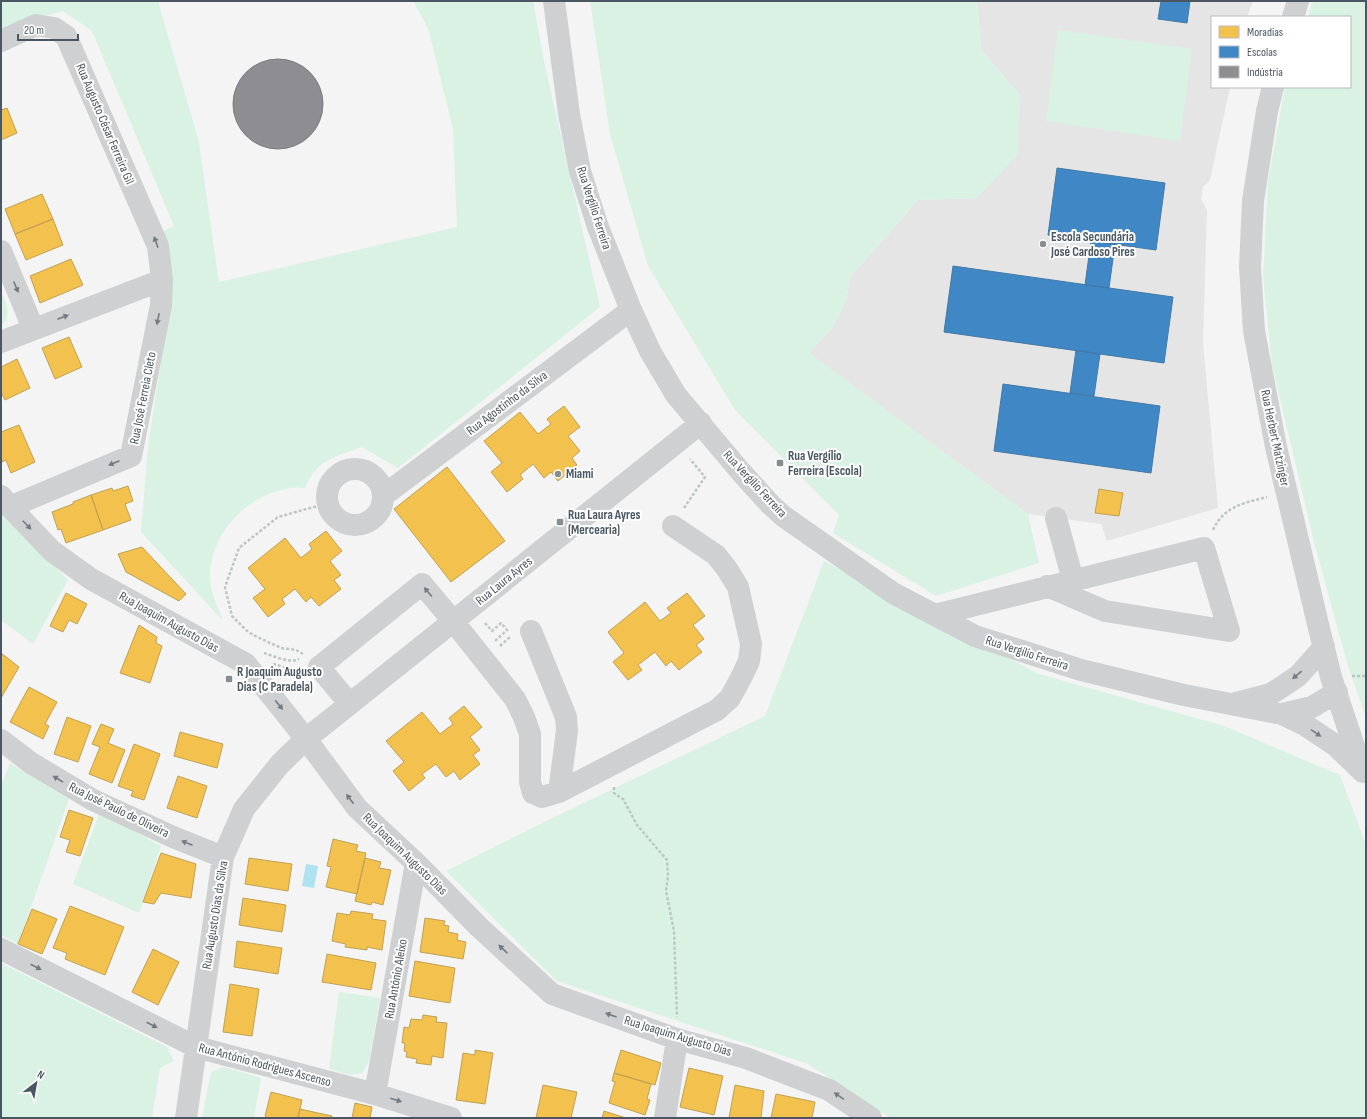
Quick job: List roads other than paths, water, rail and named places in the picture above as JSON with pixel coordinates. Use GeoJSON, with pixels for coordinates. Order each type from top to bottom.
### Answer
{"type":"FeatureCollection","features":[{"type":"Feature","properties":{"kind":"street","name":"Rua Vergílio Ferreira"},"geometry":{"type":"LineString","coordinates":[[554,1],[569,114],[580,171],[598,227],[631,310],[650,352],[676,395],[770,504],[783,516],[893,593],[975,636],[1081,670],[1184,695],[1282,714],[1305,725],[1334,745],[1364,777]]}},
{"type":"Feature","properties":{"kind":"street"},"geometry":{"type":"LineString","coordinates":[[1293,16],[1298,1]]}},
{"type":"Feature","properties":{"kind":"street","name":"Rua Augusto César Ferreira Gil"},"geometry":{"type":"LineString","coordinates":[[1,41],[36,25],[54,28],[66,36],[158,246],[162,280]]}},
{"type":"Feature","properties":{"kind":"street","name":"Rua Herbert Matzinger"},"geometry":{"type":"LineString","coordinates":[[1273,88],[1267,110],[1253,201],[1250,267],[1254,331],[1276,447],[1331,677],[1364,777]]}},
{"type":"Feature","properties":{"kind":"street"},"geometry":{"type":"LineString","coordinates":[[1,252],[34,328]]}},
{"type":"Feature","properties":{"kind":"street"},"geometry":{"type":"LineString","coordinates":[[1,342],[34,328],[162,280]]}},
{"type":"Feature","properties":{"kind":"street","name":"Rua José Ferreia Cleto"},"geometry":{"type":"LineString","coordinates":[[5,502],[131,456],[160,305],[162,280]]}},
{"type":"Feature","properties":{"kind":"street","name":"Rua Agostinho da Silva"},"geometry":{"type":"LineString","coordinates":[[383,496],[631,310]]}},
{"type":"Feature","properties":{"kind":"street","name":"Rua Laura Ayres"},"geometry":{"type":"LineString","coordinates":[[306,739],[349,703],[702,424]]}},
{"type":"Feature","properties":{"kind":"street"},"geometry":{"type":"LineString","coordinates":[[356,469],[371,474],[375,477],[381,486],[383,496],[381,506],[376,515],[368,521],[359,524],[348,524],[339,520],[332,512],[328,503],[327,493],[330,483],[337,475],[346,470],[356,469]]}},
{"type":"Feature","properties":{"kind":"street","name":"Rua Joaquim Augusto Dias"},"geometry":{"type":"LineString","coordinates":[[5,502],[52,551],[91,579],[246,664],[306,739],[357,808],[416,863],[480,928],[552,994],[678,1039],[746,1058],[829,1090],[871,1118]]}},
{"type":"Feature","properties":{"kind":"street"},"geometry":{"type":"LineString","coordinates":[[1056,518],[1073,580]]}},
{"type":"Feature","properties":{"kind":"street"},"geometry":{"type":"LineString","coordinates":[[349,703],[312,661],[422,584],[515,699],[524,716],[530,734],[530,782],[533,793],[542,797],[559,792],[717,710],[730,698],[749,661],[751,644],[738,587],[727,568],[716,555],[673,526]]}},
{"type":"Feature","properties":{"kind":"street"},"geometry":{"type":"LineString","coordinates":[[935,615],[1047,586],[1204,548],[1229,631],[1105,611],[1047,586]]}},
{"type":"Feature","properties":{"kind":"street"},"geometry":{"type":"LineString","coordinates":[[522,632],[566,717],[567,731],[559,792]]}},
{"type":"Feature","properties":{"kind":"street","name":"Rua Vergílio Ferreira"},"geometry":{"type":"LineString","coordinates":[[1232,704],[1271,694],[1298,676],[1324,647]]}},
{"type":"Feature","properties":{"kind":"street","name":"Rua Vergílio Ferreira"},"geometry":{"type":"LineString","coordinates":[[1282,714],[1312,707],[1337,692]]}},
{"type":"Feature","properties":{"kind":"street","name":"Rua Augusto Dias da Silva"},"geometry":{"type":"LineString","coordinates":[[186,1118],[223,857],[244,809],[280,764],[306,739]]}},
{"type":"Feature","properties":{"kind":"street","name":"Rua José Paulo de Oliveira"},"geometry":{"type":"LineString","coordinates":[[1,740],[31,763],[93,800],[173,837],[223,857]]}},
{"type":"Feature","properties":{"kind":"street","name":"Rua António Aleixo"},"geometry":{"type":"LineString","coordinates":[[375,1094],[416,863]]}},
{"type":"Feature","properties":{"kind":"street","name":"Rua António Rodrigues Ascenso"},"geometry":{"type":"LineString","coordinates":[[1,949],[196,1047],[375,1094],[450,1118]]}},
{"type":"Feature","properties":{"kind":"street"},"geometry":{"type":"LineString","coordinates":[[665,1118],[678,1039]]}},
{"type":"Feature","properties":{"kind":"water"},"geometry":{"type":"Polygon","coordinates":[[[306,864],[318,866],[314,888],[302,886],[306,864]]]}},
{"type":"Feature","properties":{"kind":"place","name":"Escola Secundária José Cardoso Pires"},"geometry":{"type":"Point","coordinates":[1043,244]}},
{"type":"Feature","properties":{"kind":"place","name":"Rua Vergílio Ferreira (Escola)"},"geometry":{"type":"Point","coordinates":[780,463]}},
{"type":"Feature","properties":{"kind":"place","name":"Miami"},"geometry":{"type":"Point","coordinates":[558,474]}},
{"type":"Feature","properties":{"kind":"place","name":"Rua Laura Ayres (Mercearia)"},"geometry":{"type":"Point","coordinates":[560,522]}},
{"type":"Feature","properties":{"kind":"place","name":"R Joaquim Augusto Dias (C Paradela)"},"geometry":{"type":"Point","coordinates":[229,679]}}]}
